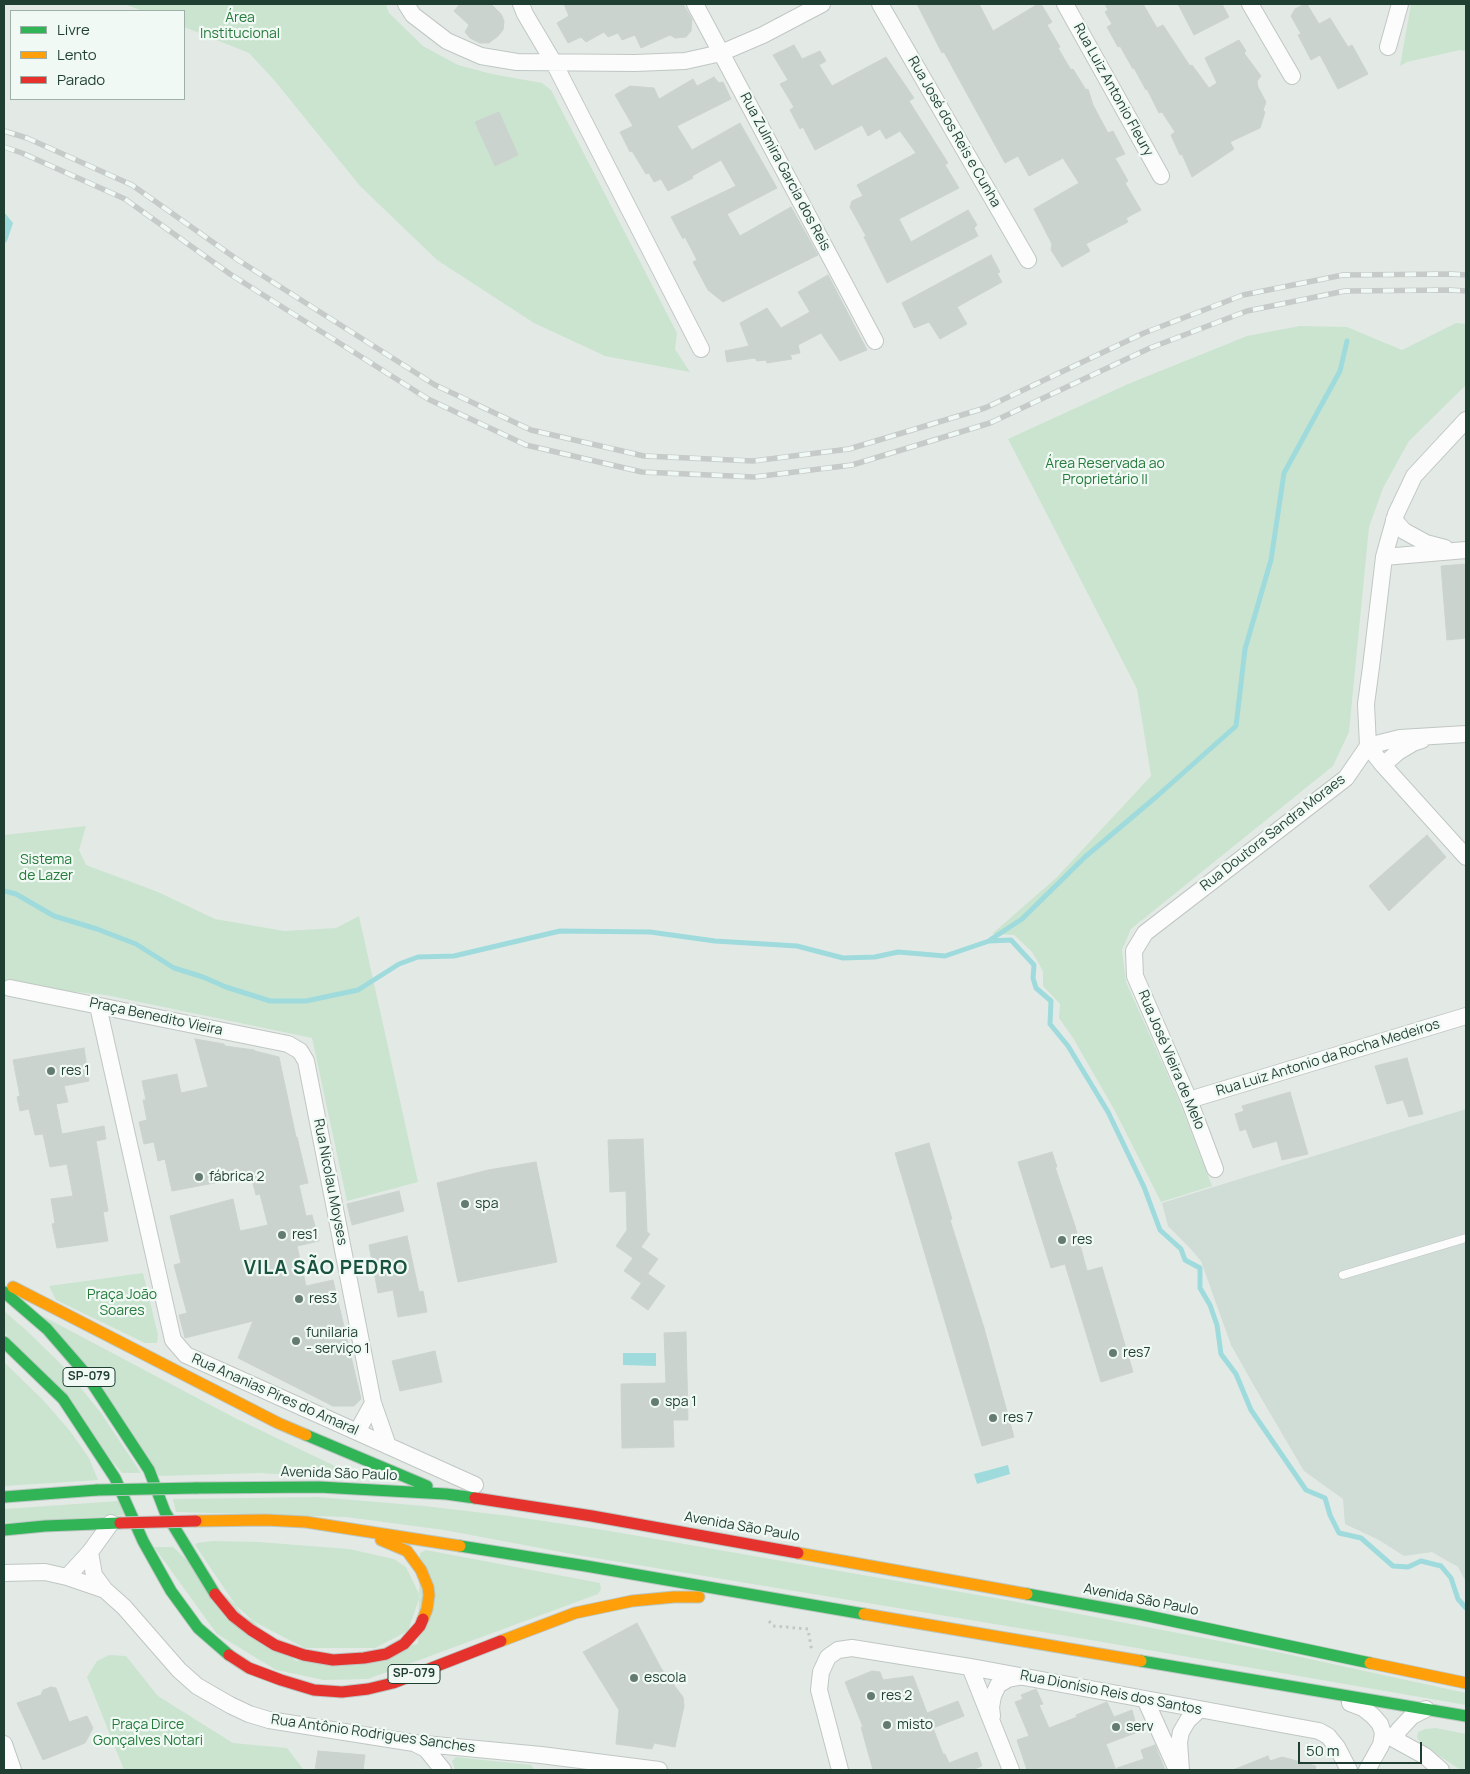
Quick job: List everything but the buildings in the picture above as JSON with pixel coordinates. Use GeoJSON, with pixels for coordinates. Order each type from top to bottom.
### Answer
{"type":"FeatureCollection","features":[{"type":"Feature","properties":{"kind":"main road"},"geometry":{"type":"LineString","coordinates":[[4,1282],[278,1423],[446,1494]]}},
{"type":"Feature","properties":{"kind":"main road","name":"SP-079"},"geometry":{"type":"LineString","coordinates":[[4,1292],[47,1329],[86,1374],[154,1480],[166,1512],[179,1538],[210,1589],[233,1616],[275,1645],[304,1655],[333,1660],[386,1654],[404,1644],[420,1626],[427,1609],[429,1595],[425,1578],[416,1561],[407,1551],[390,1543],[333,1526]]}},
{"type":"Feature","properties":{"kind":"main road","name":"SP-079"},"geometry":{"type":"LineString","coordinates":[[4,1342],[63,1400],[114,1478],[143,1541],[170,1591],[198,1628],[223,1651],[249,1668],[281,1680],[314,1690],[342,1692],[368,1689],[393,1683],[558,1619],[614,1604],[651,1598],[674,1597],[774,1599]]}},
{"type":"Feature","properties":{"kind":"main road","name":"Avenida São Paulo"},"geometry":{"type":"LineString","coordinates":[[4,1497],[97,1490],[319,1487],[446,1494],[592,1516],[1139,1614],[1466,1683]]}},
{"type":"Feature","properties":{"kind":"main road"},"geometry":{"type":"LineString","coordinates":[[4,1530],[45,1526],[196,1521],[266,1520],[306,1522],[586,1566],[1466,1716]]}},
{"type":"Feature","properties":{"kind":"street"},"geometry":{"type":"LineString","coordinates":[[406,4],[414,15],[448,41],[481,56],[517,62],[554,63],[684,61],[721,53],[763,35],[822,4]]}},
{"type":"Feature","properties":{"kind":"street"},"geometry":{"type":"LineString","coordinates":[[521,4],[554,63],[701,349]]}},
{"type":"Feature","properties":{"kind":"street","name":"Rua Zulmira Garcia dos Reis"},"geometry":{"type":"LineString","coordinates":[[695,4],[876,341]]}},
{"type":"Feature","properties":{"kind":"street","name":"Rua José dos Reis e Cunha"},"geometry":{"type":"LineString","coordinates":[[880,4],[1028,260]]}},
{"type":"Feature","properties":{"kind":"street","name":"Rua Luiz Antonio Fleury"},"geometry":{"type":"LineString","coordinates":[[1065,4],[1161,176]]}},
{"type":"Feature","properties":{"kind":"street"},"geometry":{"type":"LineString","coordinates":[[1250,4],[1292,76]]}},
{"type":"Feature","properties":{"kind":"street"},"geometry":{"type":"LineString","coordinates":[[1388,48],[1400,4]]}},
{"type":"Feature","properties":{"kind":"street"},"geometry":{"type":"LineString","coordinates":[[1466,420],[1414,476],[1394,520],[1384,557],[1366,704],[1368,746],[1466,857]]}},
{"type":"Feature","properties":{"kind":"street"},"geometry":{"type":"LineString","coordinates":[[1394,520],[1404,531],[1426,543],[1461,550]]}},
{"type":"Feature","properties":{"kind":"street"},"geometry":{"type":"LineString","coordinates":[[1384,557],[1461,550]]}},
{"type":"Feature","properties":{"kind":"street"},"geometry":{"type":"LineString","coordinates":[[1368,746],[1400,738],[1466,734]]}},
{"type":"Feature","properties":{"kind":"street"},"geometry":{"type":"LineString","coordinates":[[1383,765],[1398,752],[1413,743],[1432,737]]}},
{"type":"Feature","properties":{"kind":"street","name":"Rua Doutora Sandra Moraes"},"geometry":{"type":"LineString","coordinates":[[1134,951],[1145,933],[1346,778],[1368,746]]}},
{"type":"Feature","properties":{"kind":"street","name":"Rua José Vieira de Melo"},"geometry":{"type":"LineString","coordinates":[[1134,951],[1135,976],[1189,1100],[1215,1168]]}},
{"type":"Feature","properties":{"kind":"street","name":"Praça Benedito Vieira"},"geometry":{"type":"LineString","coordinates":[[10,988],[288,1044],[300,1051]]}},
{"type":"Feature","properties":{"kind":"street","name":"Rua Ananias Pires do Amaral"},"geometry":{"type":"LineString","coordinates":[[98,1006],[173,1340],[186,1355],[475,1485],[511,1504]]}},
{"type":"Feature","properties":{"kind":"street","name":"Rua Luiz Antonio da Rocha Medeiros"},"geometry":{"type":"LineString","coordinates":[[1189,1100],[1466,1016]]}},
{"type":"Feature","properties":{"kind":"street","name":"Rua Nicolau Moyses"},"geometry":{"type":"LineString","coordinates":[[300,1051],[306,1061],[373,1403],[388,1446]]}},
{"type":"Feature","properties":{"kind":"street"},"geometry":{"type":"LineString","coordinates":[[357,1432],[373,1403]]}},
{"type":"Feature","properties":{"kind":"street"},"geometry":{"type":"LineString","coordinates":[[464,1497],[472,1492],[475,1485]]}},
{"type":"Feature","properties":{"kind":"street"},"geometry":{"type":"LineString","coordinates":[[67,1576],[116,1524]]}},
{"type":"Feature","properties":{"kind":"street","name":"Rua Antônio Rodrigues Sanches"},"geometry":{"type":"LineString","coordinates":[[90,1552],[94,1575],[105,1590],[124,1607],[179,1670],[197,1686],[249,1714],[269,1720],[414,1742],[541,1755],[659,1770]]}},
{"type":"Feature","properties":{"kind":"street","name":"Rua Antônio Rodrigues Sanches"},"geometry":{"type":"LineString","coordinates":[[4,1573],[45,1572],[67,1576],[105,1590]]}},
{"type":"Feature","properties":{"kind":"street","name":"Rua Dionísio Reis dos Santos"},"geometry":{"type":"LineString","coordinates":[[840,1770],[819,1690],[821,1672],[828,1656],[838,1650],[852,1648],[1021,1676],[1320,1731],[1328,1736],[1337,1747],[1349,1770]]}},
{"type":"Feature","properties":{"kind":"street"},"geometry":{"type":"LineString","coordinates":[[970,1667],[1010,1770]]}},
{"type":"Feature","properties":{"kind":"street"},"geometry":{"type":"LineString","coordinates":[[993,1726],[991,1707],[998,1685],[1008,1679],[1021,1676]]}},
{"type":"Feature","properties":{"kind":"street"},"geometry":{"type":"LineString","coordinates":[[1322,1692],[1363,1708],[1380,1724],[1383,1733],[1381,1745],[1366,1770]]}},
{"type":"Feature","properties":{"kind":"street"},"geometry":{"type":"LineString","coordinates":[[1145,1699],[1179,1770]]}},
{"type":"Feature","properties":{"kind":"street"},"geometry":{"type":"LineString","coordinates":[[1399,1742],[1397,1737],[1398,1731],[1412,1716],[1426,1709]]}},
{"type":"Feature","properties":{"kind":"street"},"geometry":{"type":"LineString","coordinates":[[1179,1770],[1181,1732],[1188,1720],[1199,1710]]}},
{"type":"Feature","properties":{"kind":"street"},"geometry":{"type":"LineString","coordinates":[[1383,1733],[1425,1756],[1441,1770]]}},
{"type":"Feature","properties":{"kind":"street"},"geometry":{"type":"LineString","coordinates":[[414,1742],[426,1749],[443,1770]]}},
{"type":"Feature","properties":{"kind":"street"},"geometry":{"type":"LineString","coordinates":[[4,1744],[13,1770]]}},
{"type":"Feature","properties":{"kind":"street"},"geometry":{"type":"LineString","coordinates":[[541,1755],[548,1763],[550,1770]]}},
{"type":"Feature","properties":{"kind":"lane"},"geometry":{"type":"LineString","coordinates":[[1343,1275],[1466,1238]]}},
{"type":"Feature","properties":{"kind":"path"},"geometry":{"type":"LineString","coordinates":[[770,1621],[773,1626],[808,1629]]}},
{"type":"Feature","properties":{"kind":"shaded area"},"geometry":{"type":"Polygon","coordinates":[[[1466,1109],[1466,1582],[1458,1567],[1432,1552],[1404,1556],[1379,1540],[1345,1524],[1343,1499],[1304,1471],[1231,1345],[1201,1261],[1168,1226],[1162,1203],[1466,1109]]]}},
{"type":"Feature","properties":{"kind":"green space","name":"Área Institucional"},"geometry":{"type":"Polygon","coordinates":[[[124,4],[386,4],[389,13],[423,46],[458,65],[492,74],[542,83],[551,90],[677,333],[675,349],[690,372],[605,356],[534,323],[437,260],[360,186],[274,80],[249,53],[185,27],[185,10],[140,10],[124,4]]]}},
{"type":"Feature","properties":{"kind":"green space"},"geometry":{"type":"Polygon","coordinates":[[[1411,4],[1466,4],[1466,51],[1460,50],[1407,62],[1400,66],[1411,4]]]}},
{"type":"Feature","properties":{"kind":"green space","name":"Área Reservada ao Proprietário II"},"geometry":{"type":"Polygon","coordinates":[[[1456,323],[1466,324],[1466,385],[1409,441],[1383,488],[1369,527],[1349,732],[1333,766],[1131,929],[1122,950],[1126,982],[1178,1098],[1212,1186],[1161,1202],[1115,1111],[1073,1038],[1059,1018],[1060,1004],[1043,986],[1043,971],[1032,952],[1014,935],[992,934],[1056,878],[1151,776],[1137,689],[1008,439],[1128,384],[1247,336],[1300,326],[1347,327],[1402,350],[1456,323]]]}},
{"type":"Feature","properties":{"kind":"green space","name":"Sistema de Lazer"},"geometry":{"type":"Polygon","coordinates":[[[86,826],[79,850],[86,865],[158,892],[215,919],[284,931],[336,928],[359,916],[418,1182],[347,1201],[312,1038],[106,995],[4,985],[4,835],[86,826]]]}},
{"type":"Feature","properties":{"kind":"green space","name":"Praça João Soares"},"geometry":{"type":"Polygon","coordinates":[[[143,1273],[158,1335],[157,1343],[145,1343],[56,1300],[49,1286],[143,1273]]]}},
{"type":"Feature","properties":{"kind":"green space"},"geometry":{"type":"Polygon","coordinates":[[[4,1311],[64,1367],[101,1413],[141,1473],[122,1473],[4,1332],[4,1311]]]}},
{"type":"Feature","properties":{"kind":"green space"},"geometry":{"type":"Polygon","coordinates":[[[33,1311],[235,1418],[364,1480],[260,1473],[159,1476],[33,1311]]]}},
{"type":"Feature","properties":{"kind":"green space"},"geometry":{"type":"Polygon","coordinates":[[[4,1362],[44,1401],[70,1431],[89,1458],[98,1480],[4,1486],[4,1362]]]}},
{"type":"Feature","properties":{"kind":"green space"},"geometry":{"type":"Polygon","coordinates":[[[318,1497],[424,1506],[604,1530],[1001,1599],[1282,1653],[1466,1693],[1466,1705],[1079,1638],[577,1555],[444,1530],[346,1517],[176,1512],[173,1499],[318,1497]]]}},
{"type":"Feature","properties":{"kind":"green space"},"geometry":{"type":"Polygon","coordinates":[[[119,1501],[126,1515],[4,1523],[4,1509],[119,1501]]]}},
{"type":"Feature","properties":{"kind":"green space"},"geometry":{"type":"Polygon","coordinates":[[[213,1541],[259,1542],[349,1549],[394,1559],[406,1567],[420,1596],[408,1631],[375,1648],[305,1648],[243,1616],[195,1545],[197,1543],[213,1541]]]}},
{"type":"Feature","properties":{"kind":"green space"},"geometry":{"type":"Polygon","coordinates":[[[154,1547],[173,1547],[296,1661],[418,1644],[420,1553],[426,1550],[600,1583],[601,1589],[598,1594],[368,1679],[324,1680],[276,1670],[217,1634],[154,1547]]]}},
{"type":"Feature","properties":{"kind":"green space","name":"Praça Dirce Gonçalves Notari"},"geometry":{"type":"Polygon","coordinates":[[[109,1655],[126,1656],[158,1696],[233,1743],[287,1748],[304,1770],[124,1770],[87,1677],[97,1661],[109,1655]]]}},
{"type":"Feature","properties":{"kind":"green space"},"geometry":{"type":"Polygon","coordinates":[[[1436,1728],[1466,1734],[1466,1770],[1461,1770],[1422,1745],[1417,1738],[1418,1732],[1436,1728]]]}},
{"type":"Feature","properties":{"kind":"green space"},"geometry":{"type":"Polygon","coordinates":[[[456,1757],[531,1765],[535,1770],[455,1770],[452,1761],[456,1757]]]}},
{"type":"Feature","properties":{"kind":"water"},"geometry":{"type":"Polygon","coordinates":[[[4,212],[13,223],[7,241],[4,244],[4,212]]]}},
{"type":"Feature","properties":{"kind":"water"},"geometry":{"type":"Polygon","coordinates":[[[623,1353],[656,1353],[656,1366],[623,1365],[623,1353]]]}},
{"type":"Feature","properties":{"kind":"water"},"geometry":{"type":"Polygon","coordinates":[[[1008,1465],[1010,1474],[977,1484],[974,1474],[1008,1465]]]}},
{"type":"Feature","properties":{"kind":"waterway"},"geometry":{"type":"LineString","coordinates":[[990,940],[1022,919],[1085,857],[1236,726],[1245,649],[1271,560],[1284,473],[1340,371],[1347,341]]}},
{"type":"Feature","properties":{"kind":"waterway"},"geometry":{"type":"LineString","coordinates":[[4,891],[16,894],[54,916],[97,929],[136,944],[174,968],[270,1001],[306,1001],[358,990],[399,964],[418,957],[454,956],[560,931],[650,932],[715,941],[797,946],[843,958],[875,957],[898,952],[945,956],[989,941],[1011,940],[1034,965],[1033,978],[1036,988],[1051,1001],[1050,1024],[1068,1046],[1108,1112],[1144,1187],[1160,1230],[1181,1249],[1185,1260],[1200,1268],[1200,1288],[1210,1305],[1217,1325],[1221,1354],[1236,1374],[1251,1410],[1306,1490],[1325,1498],[1330,1515],[1339,1533],[1361,1538],[1393,1566],[1408,1567],[1421,1561],[1441,1566],[1451,1578],[1458,1599],[1466,1608]]}},
{"type":"Feature","properties":{"kind":"railway"},"geometry":{"type":"LineString","coordinates":[[4,131],[27,138],[132,185],[238,260],[435,385],[531,430],[644,456],[753,461],[849,449],[985,408],[1144,333],[1243,295],[1343,275],[1466,275]]}},
{"type":"Feature","properties":{"kind":"railway"},"geometry":{"type":"LineString","coordinates":[[4,147],[22,153],[125,199],[230,274],[428,399],[526,445],[642,472],[754,477],[852,465],[990,423],[1150,348],[1247,311],[1345,291],[1466,291]]}},
{"type":"Feature","properties":{"kind":"traffic: fast"},"geometry":{"type":"LineString","coordinates":[[4,1292],[47,1329],[86,1374],[149,1470],[165,1512],[215,1594]]}},
{"type":"Feature","properties":{"kind":"traffic: fast"},"geometry":{"type":"LineString","coordinates":[[4,1342],[63,1399],[115,1478],[143,1541],[171,1591],[198,1628],[229,1655]]}},
{"type":"Feature","properties":{"kind":"traffic: fast"},"geometry":{"type":"LineString","coordinates":[[306,1435],[427,1486]]}},
{"type":"Feature","properties":{"kind":"traffic: fast"},"geometry":{"type":"LineString","coordinates":[[196,1488],[319,1487],[446,1494],[475,1498]]}},
{"type":"Feature","properties":{"kind":"traffic: fast"},"geometry":{"type":"LineString","coordinates":[[97,1490],[196,1488]]}},
{"type":"Feature","properties":{"kind":"traffic: fast"},"geometry":{"type":"LineString","coordinates":[[4,1497],[97,1490]]}},
{"type":"Feature","properties":{"kind":"traffic: fast"},"geometry":{"type":"LineString","coordinates":[[4,1530],[45,1526],[120,1523]]}},
{"type":"Feature","properties":{"kind":"traffic: fast"},"geometry":{"type":"LineString","coordinates":[[460,1546],[864,1614]]}},
{"type":"Feature","properties":{"kind":"traffic: fast"},"geometry":{"type":"LineString","coordinates":[[1027,1594],[1139,1614],[1370,1663]]}},
{"type":"Feature","properties":{"kind":"traffic: fast"},"geometry":{"type":"LineString","coordinates":[[1141,1661],[1466,1716]]}},
{"type":"Feature","properties":{"kind":"traffic: slow"},"geometry":{"type":"LineString","coordinates":[[13,1287],[278,1423],[306,1435]]}},
{"type":"Feature","properties":{"kind":"traffic: slow"},"geometry":{"type":"LineString","coordinates":[[196,1521],[266,1520],[306,1522],[460,1546]]}},
{"type":"Feature","properties":{"kind":"traffic: slow"},"geometry":{"type":"LineString","coordinates":[[381,1540],[407,1551],[421,1570],[429,1595],[423,1619]]}},
{"type":"Feature","properties":{"kind":"traffic: slow"},"geometry":{"type":"LineString","coordinates":[[798,1553],[1027,1594]]}},
{"type":"Feature","properties":{"kind":"traffic: slow"},"geometry":{"type":"LineString","coordinates":[[501,1641],[575,1613],[632,1601],[699,1597]]}},
{"type":"Feature","properties":{"kind":"traffic: slow"},"geometry":{"type":"LineString","coordinates":[[864,1614],[1141,1661]]}},
{"type":"Feature","properties":{"kind":"traffic: slow"},"geometry":{"type":"LineString","coordinates":[[1370,1663],[1466,1683]]}},
{"type":"Feature","properties":{"kind":"traffic: jam"},"geometry":{"type":"LineString","coordinates":[[475,1498],[592,1516],[798,1553]]}},
{"type":"Feature","properties":{"kind":"traffic: jam"},"geometry":{"type":"LineString","coordinates":[[120,1523],[196,1521]]}},
{"type":"Feature","properties":{"kind":"traffic: jam"},"geometry":{"type":"LineString","coordinates":[[215,1594],[233,1616],[275,1645],[304,1655],[333,1660],[386,1654],[404,1644],[420,1626],[423,1619]]}},
{"type":"Feature","properties":{"kind":"traffic: jam"},"geometry":{"type":"LineString","coordinates":[[229,1655],[249,1668],[281,1680],[314,1690],[342,1692],[368,1689],[393,1683],[501,1641]]}},
{"type":"Feature","properties":{"kind":"place","name":"res 1"},"geometry":{"type":"Point","coordinates":[51,1071]}},
{"type":"Feature","properties":{"kind":"place","name":"fábrica 2"},"geometry":{"type":"Point","coordinates":[199,1177]}},
{"type":"Feature","properties":{"kind":"place","name":"spa"},"geometry":{"type":"Point","coordinates":[465,1204]}},
{"type":"Feature","properties":{"kind":"place","name":"res1"},"geometry":{"type":"Point","coordinates":[282,1235]}},
{"type":"Feature","properties":{"kind":"place","name":"res"},"geometry":{"type":"Point","coordinates":[1062,1240]}},
{"type":"Feature","properties":{"kind":"place","name":"res3"},"geometry":{"type":"Point","coordinates":[299,1299]}},
{"type":"Feature","properties":{"kind":"place","name":"funilaria - serviço 1"},"geometry":{"type":"Point","coordinates":[296,1341]}},
{"type":"Feature","properties":{"kind":"place","name":"res7"},"geometry":{"type":"Point","coordinates":[1113,1353]}},
{"type":"Feature","properties":{"kind":"place","name":"spa 1"},"geometry":{"type":"Point","coordinates":[655,1402]}},
{"type":"Feature","properties":{"kind":"place","name":"res 7"},"geometry":{"type":"Point","coordinates":[993,1418]}},
{"type":"Feature","properties":{"kind":"place","name":"escola"},"geometry":{"type":"Point","coordinates":[634,1678]}},
{"type":"Feature","properties":{"kind":"place","name":"res 2"},"geometry":{"type":"Point","coordinates":[871,1696]}},
{"type":"Feature","properties":{"kind":"place","name":"misto"},"geometry":{"type":"Point","coordinates":[887,1725]}},
{"type":"Feature","properties":{"kind":"place","name":"serv"},"geometry":{"type":"Point","coordinates":[1116,1727]}},
{"type":"Feature","properties":{"kind":"district","name":"VILA SÃO PEDRO"},"geometry":{"type":"Point","coordinates":[326,1269]}}]}
